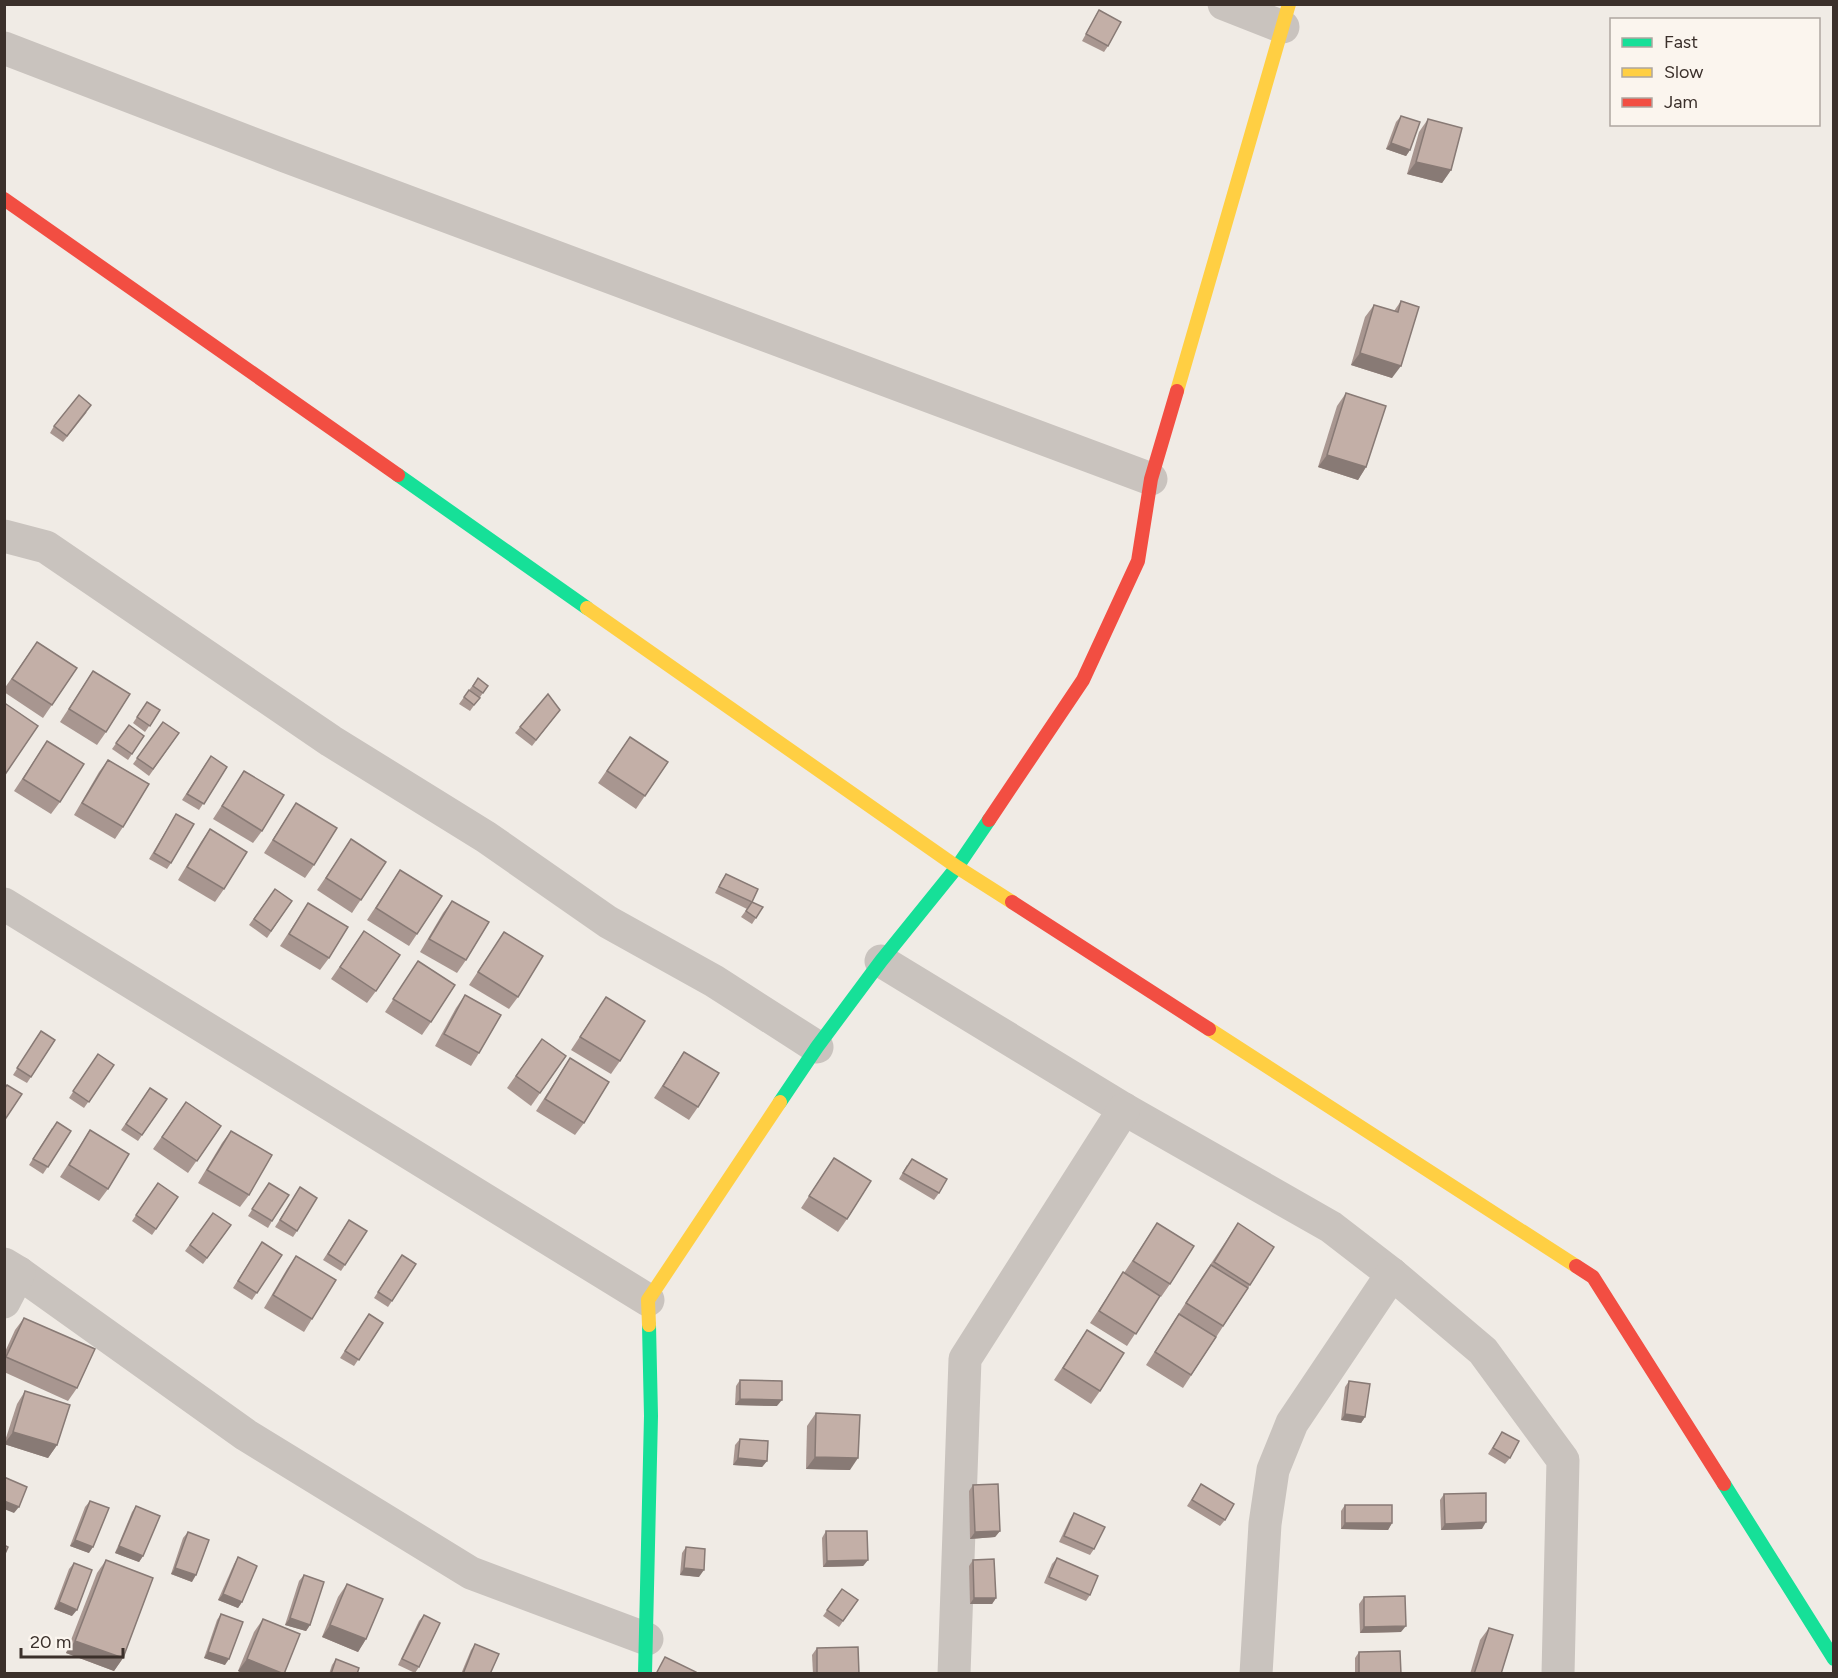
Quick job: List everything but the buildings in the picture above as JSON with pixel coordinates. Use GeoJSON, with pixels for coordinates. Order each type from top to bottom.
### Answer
{"type":"FeatureCollection","features":[{"type":"Feature","properties":{"kind":"street"},"geometry":{"type":"LineString","coordinates":[[645,1674],[651,1416],[648,1300],[817,1047],[881,961],[957,867],[1083,680],[1138,561],[1151,479],[1286,16],[1224,4]]}},
{"type":"Feature","properties":{"kind":"street"},"geometry":{"type":"LineString","coordinates":[[4,48],[285,156],[1151,479]]}},
{"type":"Feature","properties":{"kind":"street"},"geometry":{"type":"LineString","coordinates":[[4,199],[957,867],[1593,1277],[1833,1659]]}},
{"type":"Feature","properties":{"kind":"street"},"geometry":{"type":"LineString","coordinates":[[4,536],[46,547],[331,741],[486,837],[608,922],[714,981],[817,1047]]}},
{"type":"Feature","properties":{"kind":"street"},"geometry":{"type":"LineString","coordinates":[[4,904],[648,1300]]}},
{"type":"Feature","properties":{"kind":"street"},"geometry":{"type":"LineString","coordinates":[[881,961],[1124,1109],[1331,1227],[1392,1274],[1483,1351],[1563,1460],[1558,1674]]}},
{"type":"Feature","properties":{"kind":"street"},"geometry":{"type":"LineString","coordinates":[[954,1674],[965,1359],[1124,1109]]}},
{"type":"Feature","properties":{"kind":"street"},"geometry":{"type":"LineString","coordinates":[[4,1302],[12,1268],[246,1435],[471,1573],[646,1639]]}},
{"type":"Feature","properties":{"kind":"street"},"geometry":{"type":"LineString","coordinates":[[1256,1674],[1265,1524],[1274,1470],[1292,1423],[1392,1274]]}},
{"type":"Feature","properties":{"kind":"traffic: fast"},"geometry":{"type":"LineString","coordinates":[[398,475],[587,608]]}},
{"type":"Feature","properties":{"kind":"traffic: fast"},"geometry":{"type":"LineString","coordinates":[[780,1102],[817,1047],[881,961],[957,867],[989,820]]}},
{"type":"Feature","properties":{"kind":"traffic: fast"},"geometry":{"type":"LineString","coordinates":[[645,1674],[651,1416],[649,1325]]}},
{"type":"Feature","properties":{"kind":"traffic: fast"},"geometry":{"type":"LineString","coordinates":[[1724,1484],[1834,1659]]}},
{"type":"Feature","properties":{"kind":"traffic: slow"},"geometry":{"type":"LineString","coordinates":[[1177,391],[1289,4]]}},
{"type":"Feature","properties":{"kind":"traffic: slow"},"geometry":{"type":"LineString","coordinates":[[587,608],[957,867],[1012,902]]}},
{"type":"Feature","properties":{"kind":"traffic: slow"},"geometry":{"type":"LineString","coordinates":[[1209,1029],[1576,1266]]}},
{"type":"Feature","properties":{"kind":"traffic: slow"},"geometry":{"type":"LineString","coordinates":[[649,1325],[648,1300],[780,1102]]}},
{"type":"Feature","properties":{"kind":"traffic: jam"},"geometry":{"type":"LineString","coordinates":[[4,199],[398,475]]}},
{"type":"Feature","properties":{"kind":"traffic: jam"},"geometry":{"type":"LineString","coordinates":[[989,820],[1083,680],[1138,561],[1151,479],[1177,391]]}},
{"type":"Feature","properties":{"kind":"traffic: jam"},"geometry":{"type":"LineString","coordinates":[[1012,902],[1209,1029]]}},
{"type":"Feature","properties":{"kind":"traffic: jam"},"geometry":{"type":"LineString","coordinates":[[1576,1266],[1593,1277],[1724,1484]]}}]}
